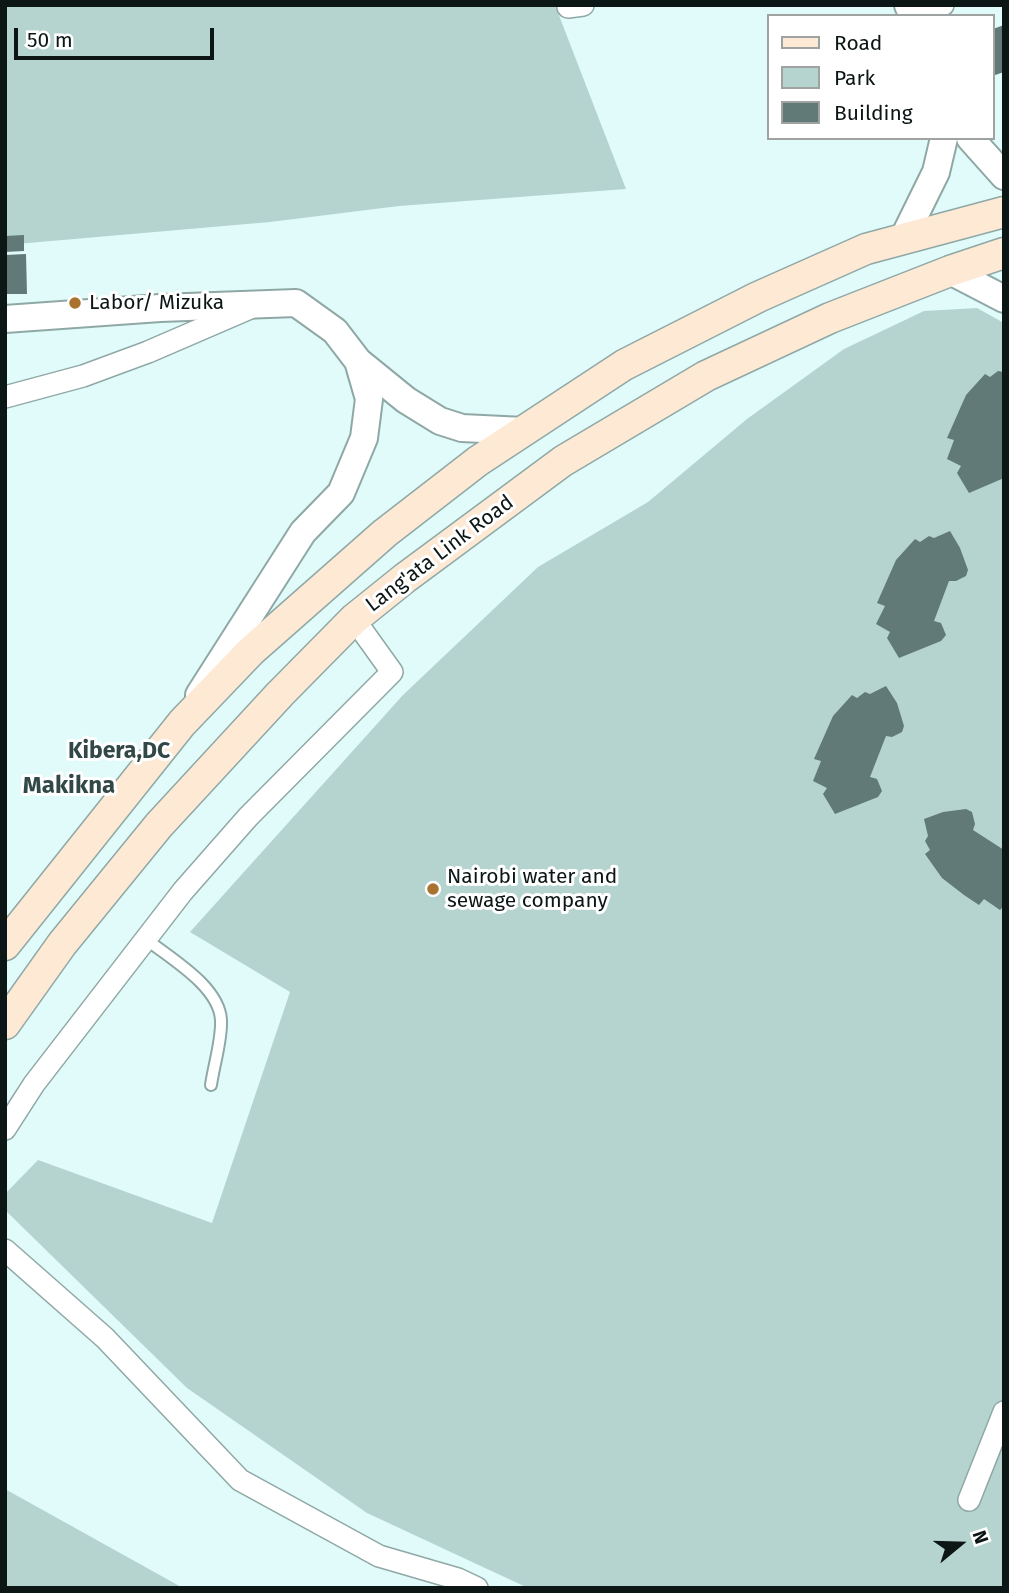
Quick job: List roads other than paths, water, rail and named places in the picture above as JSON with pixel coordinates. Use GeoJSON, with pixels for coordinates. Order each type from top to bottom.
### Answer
{"type":"FeatureCollection","features":[{"type":"Feature","properties":{"kind":"main road"},"geometry":{"type":"LineString","coordinates":[[5,945],[182,723],[251,651],[385,533],[478,461],[624,365],[746,303],[866,249],[1004,212]]}},
{"type":"Feature","properties":{"kind":"main road"},"geometry":{"type":"LineString","coordinates":[[933,231],[950,271]]}},
{"type":"Feature","properties":{"kind":"main road","name":"Lang'ata Link Road"},"geometry":{"type":"LineString","coordinates":[[5,1024],[62,944],[159,825],[279,694],[354,619],[405,578],[563,461],[706,376],[830,317],[1004,253]]}},
{"type":"Feature","properties":{"kind":"street"},"geometry":{"type":"LineString","coordinates":[[919,14],[943,5]]}},
{"type":"Feature","properties":{"kind":"street"},"geometry":{"type":"LineString","coordinates":[[904,239],[936,172],[944,140]]}},
{"type":"Feature","properties":{"kind":"street"},"geometry":{"type":"LineString","coordinates":[[972,140],[1004,176]]}},
{"type":"Feature","properties":{"kind":"street"},"geometry":{"type":"LineString","coordinates":[[950,271],[1004,299]]}},
{"type":"Feature","properties":{"kind":"street"},"geometry":{"type":"LineString","coordinates":[[5,319],[160,308],[296,303],[335,331],[358,360],[406,400],[440,421],[462,428],[524,431]]}},
{"type":"Feature","properties":{"kind":"street"},"geometry":{"type":"LineString","coordinates":[[5,397],[83,376],[259,304]]}},
{"type":"Feature","properties":{"kind":"street"},"geometry":{"type":"LineString","coordinates":[[182,723],[242,623],[303,532],[341,493],[364,438],[369,399],[358,360]]}},
{"type":"Feature","properties":{"kind":"street"},"geometry":{"type":"LineString","coordinates":[[5,1129],[34,1084],[146,939],[247,817],[392,672],[354,619]]}},
{"type":"Feature","properties":{"kind":"street"},"geometry":{"type":"LineString","coordinates":[[5,1250],[105,1338],[240,1480],[379,1556],[458,1579],[477,1588]]}},
{"type":"Feature","properties":{"kind":"street"},"geometry":{"type":"LineString","coordinates":[[969,1500],[1004,1412]]}},
{"type":"Feature","properties":{"kind":"lane"},"geometry":{"type":"LineString","coordinates":[[146,939],[208,989],[218,1003],[221,1022],[211,1084]]}},
{"type":"Feature","properties":{"kind":"place","name":"Labor/ Mizuka"},"geometry":{"type":"Point","coordinates":[75,303]}},
{"type":"Feature","properties":{"kind":"place","name":"Nairobi water and sewage company"},"geometry":{"type":"Point","coordinates":[433,889]}},
{"type":"Feature","properties":{"kind":"district","name":"Kibera,DC"},"geometry":{"type":"Point","coordinates":[119,752]}},
{"type":"Feature","properties":{"kind":"district","name":"Makikna"},"geometry":{"type":"Point","coordinates":[69,786]}}]}
